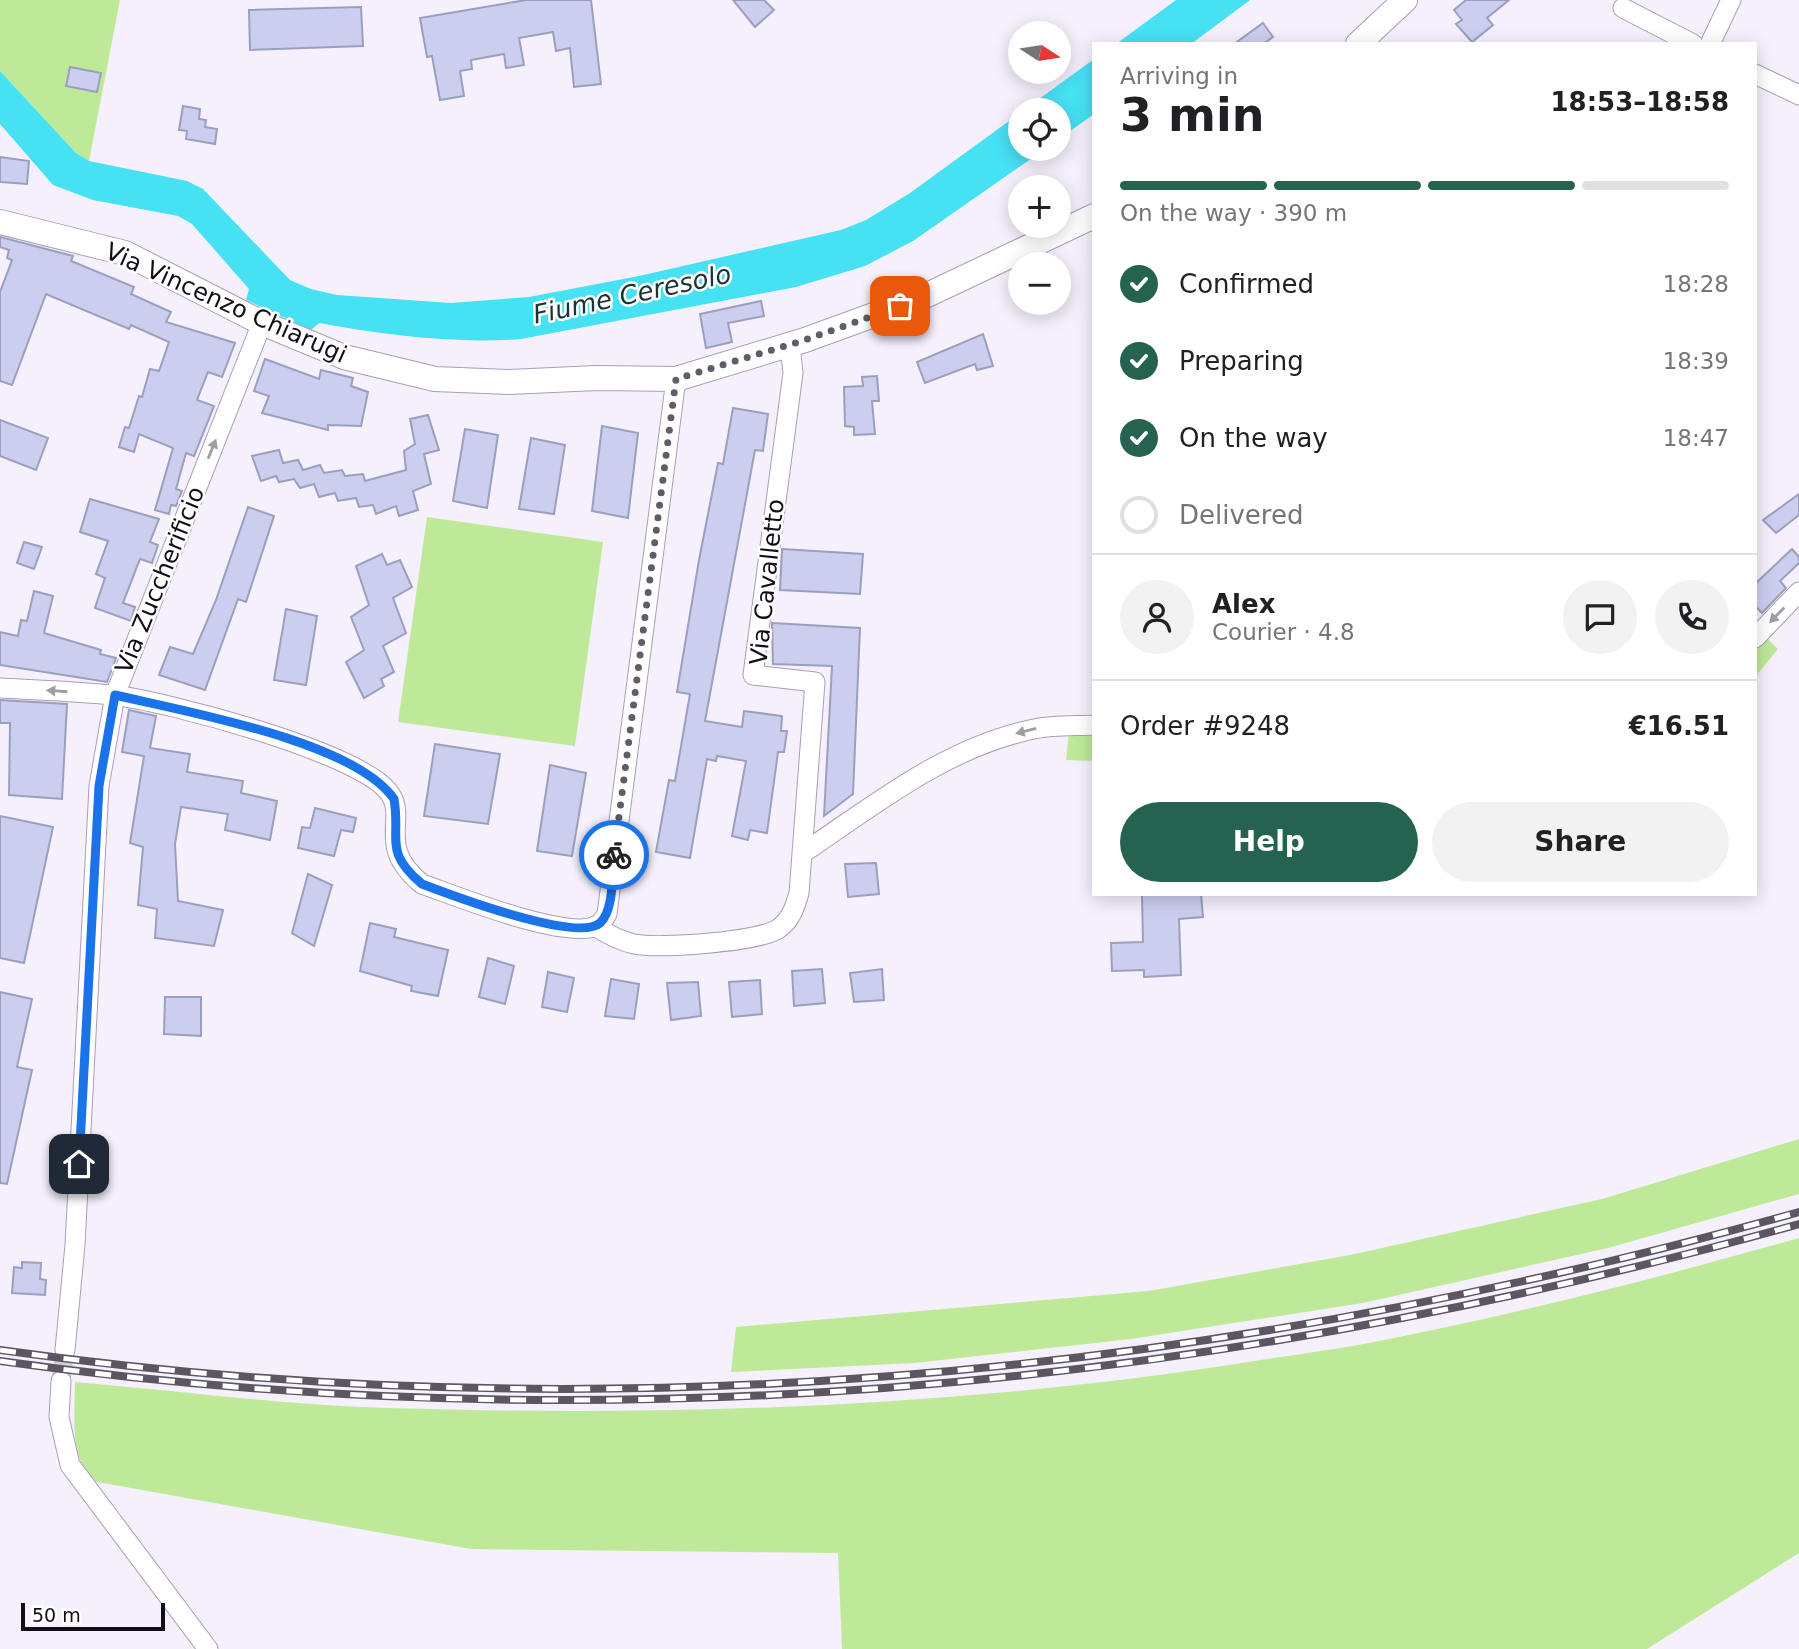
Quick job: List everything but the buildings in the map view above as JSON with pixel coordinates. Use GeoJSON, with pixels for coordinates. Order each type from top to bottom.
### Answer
{"type":"FeatureCollection","features":[{"type":"Feature","properties":{"kind":"street"},"geometry":{"type":"LineString","coordinates":[[1360,42],[1405,0]]}},
{"type":"Feature","properties":{"kind":"street"},"geometry":{"type":"LineString","coordinates":[[1711,42],[1731,0]]}},
{"type":"Feature","properties":{"kind":"street"},"geometry":{"type":"LineString","coordinates":[[1623,8],[1689,42]]}},
{"type":"Feature","properties":{"kind":"street"},"geometry":{"type":"LineString","coordinates":[[1757,75],[1799,95]]}},
{"type":"Feature","properties":{"kind":"street","name":"Via Vincenzo Chiarugi"},"geometry":{"type":"LineString","coordinates":[[0,222],[125,253],[262,323],[344,356],[435,379],[509,382],[597,378],[676,379],[790,345],[923,297],[1092,217]]}},
{"type":"Feature","properties":{"kind":"street","name":"Via Zuccherificio"},"geometry":{"type":"LineString","coordinates":[[65,1350],[75,1245],[99,786],[115,695],[262,323]]}},
{"type":"Feature","properties":{"kind":"street","name":"Via Cavalletto"},"geometry":{"type":"LineString","coordinates":[[595,926],[610,936],[636,944],[725,941],[765,936],[778,929],[794,910],[799,893],[803,853],[815,682],[753,675],[793,373],[790,345]]}},
{"type":"Feature","properties":{"kind":"street"},"geometry":{"type":"LineString","coordinates":[[0,688],[115,695],[225,721],[334,755],[387,789],[394,799],[396,811],[393,839],[396,850],[408,872],[422,884],[530,921],[584,929],[595,926],[607,914],[676,379]]}},
{"type":"Feature","properties":{"kind":"street"},"geometry":{"type":"LineString","coordinates":[[1757,636],[1799,592]]}},
{"type":"Feature","properties":{"kind":"street"},"geometry":{"type":"LineString","coordinates":[[803,853],[934,765],[984,742],[1037,728],[1092,724]]}},
{"type":"Feature","properties":{"kind":"street"},"geometry":{"type":"LineString","coordinates":[[61,1381],[59,1417],[71,1465],[208,1649]]}},
{"type":"Feature","properties":{"kind":"green space"},"geometry":{"type":"Polygon","coordinates":[[[0,0],[120,0],[89,161],[76,153],[0,71],[0,0]]]}},
{"type":"Feature","properties":{"kind":"green space"},"geometry":{"type":"Polygon","coordinates":[[[427,517],[603,542],[575,746],[398,722],[427,517]]]}},
{"type":"Feature","properties":{"kind":"green space"},"geometry":{"type":"Polygon","coordinates":[[[1757,629],[1778,649],[1757,675],[1757,629]]]}},
{"type":"Feature","properties":{"kind":"green space"},"geometry":{"type":"Polygon","coordinates":[[[1092,730],[1092,761],[1066,760],[1069,731],[1092,730]]]}},
{"type":"Feature","properties":{"kind":"green space"},"geometry":{"type":"Polygon","coordinates":[[[1799,1139],[1799,1194],[1608,1248],[1363,1303],[1131,1339],[914,1363],[731,1372],[736,1327],[1149,1291],[1355,1254],[1602,1199],[1799,1139]]]}},
{"type":"Feature","properties":{"kind":"green space"},"geometry":{"type":"Polygon","coordinates":[[[1799,1238],[1799,1553],[1647,1649],[842,1649],[838,1553],[471,1549],[92,1481],[80,1458],[75,1434],[75,1382],[350,1406],[602,1411],[814,1406],[1131,1379],[1340,1348],[1481,1320],[1799,1238]]]}},
{"type":"Feature","properties":{"kind":"water"},"geometry":{"type":"Polygon","coordinates":[[[1176,0],[1250,0],[1194,42],[1119,42],[1176,0]]]}},
{"type":"Feature","properties":{"kind":"water"},"geometry":{"type":"Polygon","coordinates":[[[1092,60],[1092,115],[1071,130],[1071,98],[1040,98],[1060,84],[1071,84],[1071,76],[1092,60]]]}},
{"type":"Feature","properties":{"kind":"water","name":"Fiume Ceresolo"},"geometry":{"type":"Polygon","coordinates":[[[0,71],[76,153],[89,161],[187,181],[203,189],[290,280],[311,289],[337,295],[451,303],[529,297],[639,276],[841,230],[866,220],[910,193],[1008,122],[1008,161],[1028,161],[913,241],[865,266],[796,287],[521,339],[470,340],[419,337],[319,323],[311,330],[246,300],[249,289],[192,224],[178,216],[93,200],[53,185],[0,124],[0,71]]]}},
{"type":"Feature","properties":{"kind":"tunnel"},"geometry":{"type":"LineString","coordinates":[[61,1381],[65,1350]]}},
{"type":"Feature","properties":{"kind":"railway"},"geometry":{"type":"LineString","coordinates":[[0,1350],[227,1375],[454,1387],[681,1387],[906,1375],[1131,1351],[1355,1315],[1577,1269],[1799,1212]]}},
{"type":"Feature","properties":{"kind":"railway"},"geometry":{"type":"LineString","coordinates":[[0,1361],[228,1386],[455,1399],[681,1399],[906,1386],[1131,1362],[1354,1327],[1577,1281],[1799,1224]]}},
{"type":"Feature","properties":{"kind":"way so far"},"geometry":{"type":"LineString","coordinates":[[614,855],[676,379],[805,340],[900,306]]}},
{"type":"Feature","properties":{"kind":"route"},"geometry":{"type":"LineString","coordinates":[[79,1164],[99,786],[115,695],[225,721],[334,755],[376,780],[394,799],[396,811],[393,839],[396,850],[408,872],[422,884],[530,921],[584,929],[601,922],[607,914],[614,855]]}}]}
